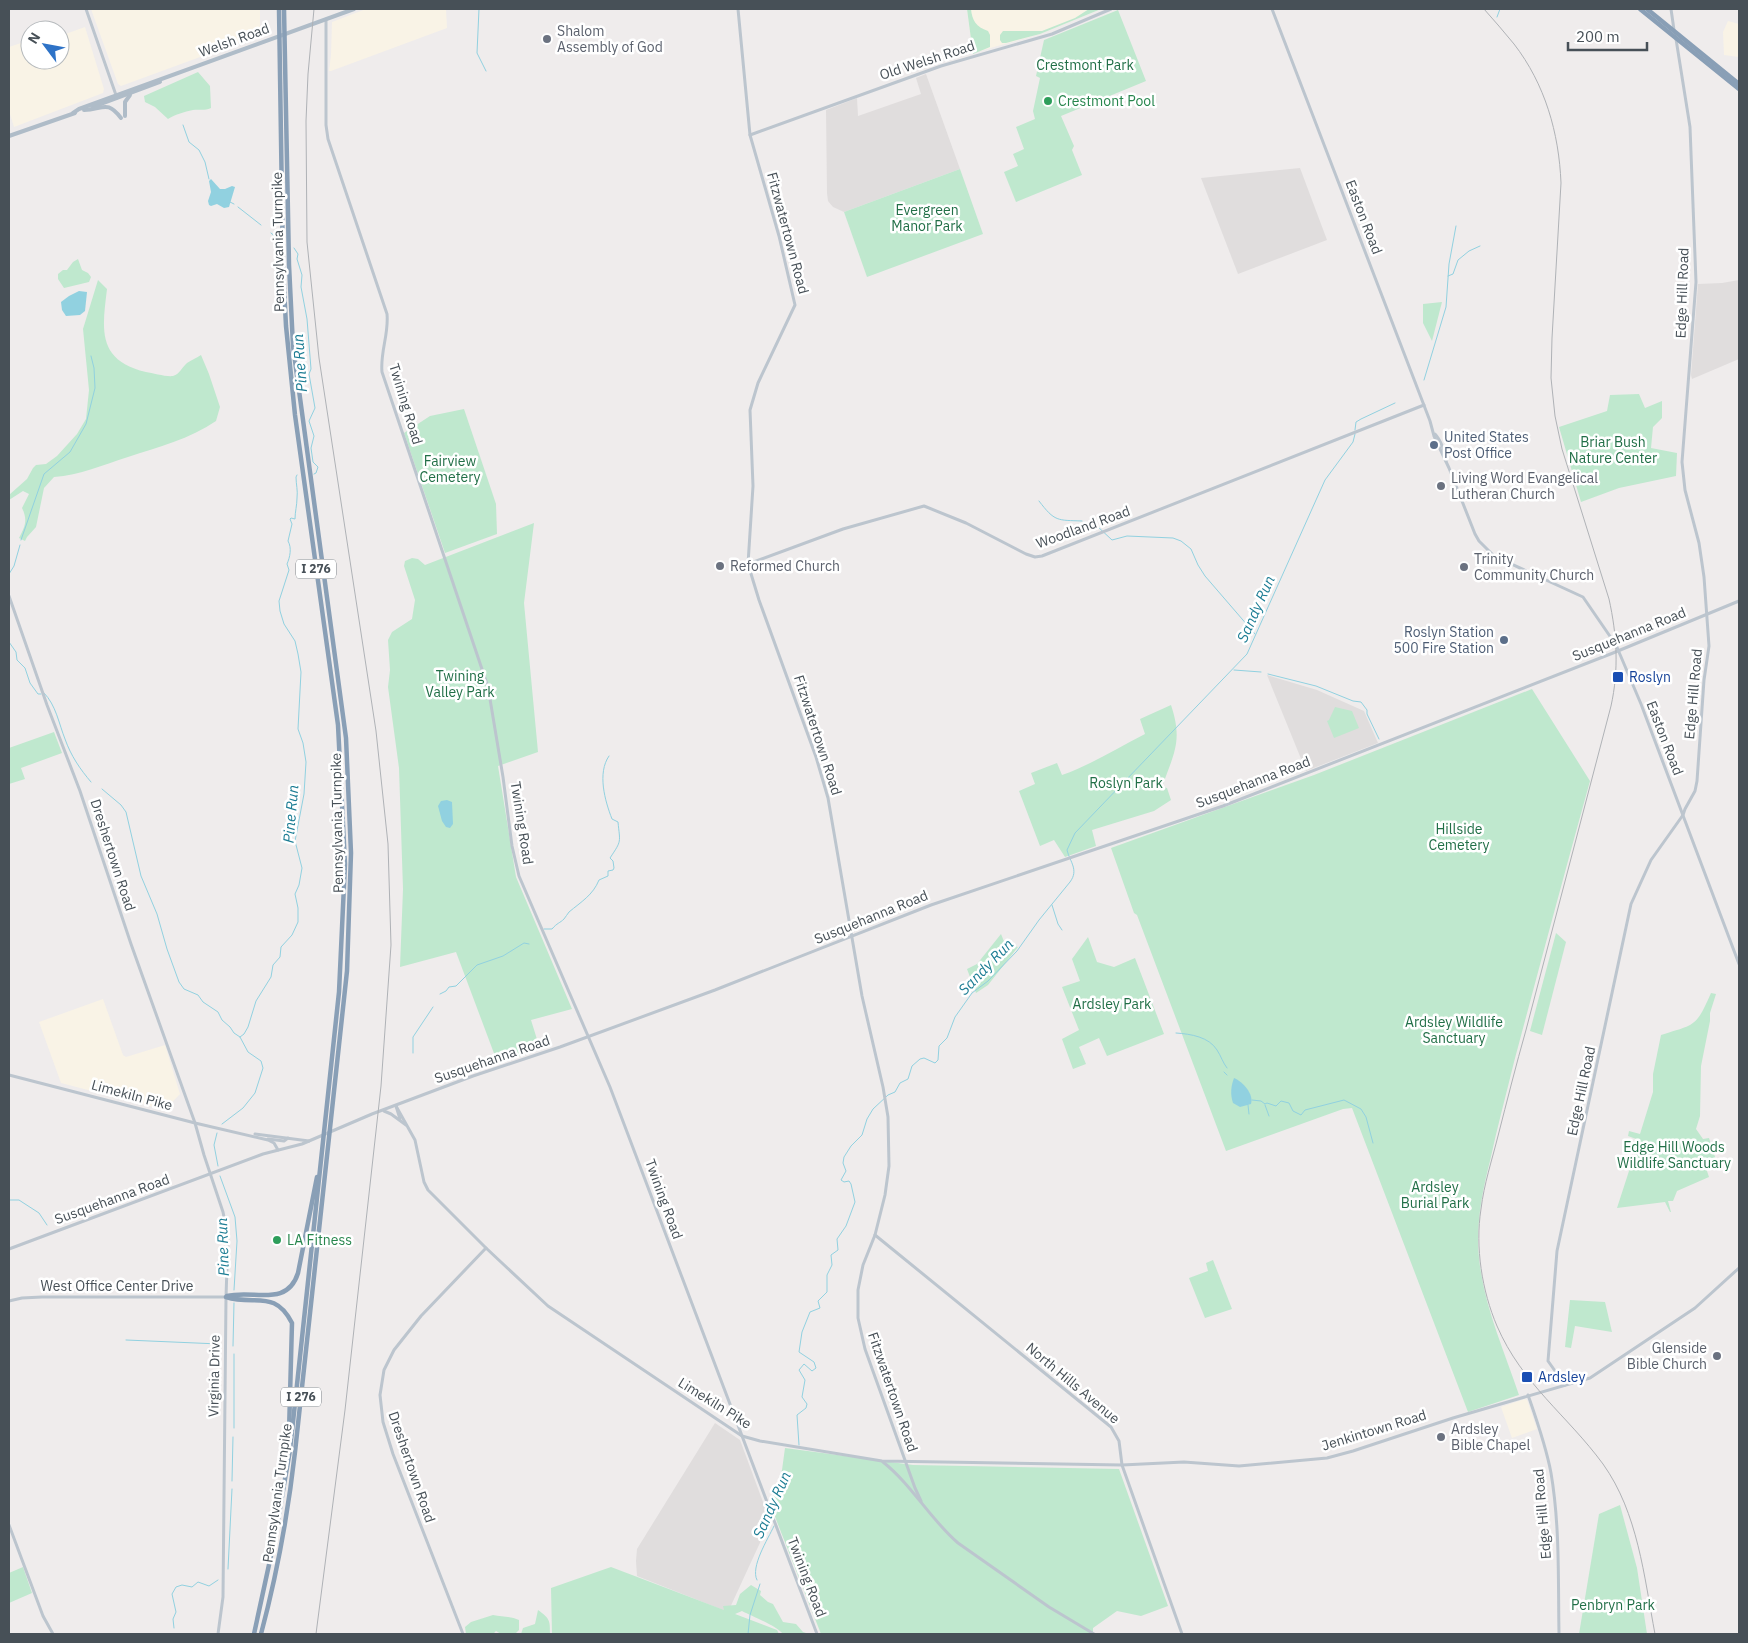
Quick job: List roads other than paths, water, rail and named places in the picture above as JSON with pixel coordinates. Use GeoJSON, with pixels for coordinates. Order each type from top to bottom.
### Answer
{"type":"FeatureCollection","features":[{"type":"Feature","properties":{"kind":"highway","name":"Pennsylvania Turnpike"},"geometry":{"type":"LineString","coordinates":[[254,1634],[266,1584],[286,1478],[325,1128],[343,939],[344,829],[338,725],[298,434],[286,326],[279,9]]}},
{"type":"Feature","properties":{"kind":"highway","name":"Pennsylvania Turnpike"},"geometry":{"type":"LineString","coordinates":[[261,1634],[274,1585],[291,1490],[347,971],[351,853],[346,738],[312,474],[293,346],[289,265],[284,9]]}},
{"type":"Feature","properties":{"kind":"highway"},"geometry":{"type":"LineString","coordinates":[[1640,9],[1739,89]]}},
{"type":"Feature","properties":{"kind":"highway"},"geometry":{"type":"LineString","coordinates":[[1647,9],[1739,84]]}},
{"type":"Feature","properties":{"kind":"highway"},"geometry":{"type":"LineString","coordinates":[[226,1297],[234,1294],[280,1294],[293,1284],[298,1273],[322,1156]]}},
{"type":"Feature","properties":{"kind":"highway"},"geometry":{"type":"LineString","coordinates":[[226,1297],[267,1300],[275,1303],[284,1309],[292,1323],[286,1478]]}},
{"type":"Feature","properties":{"kind":"main road","name":"Welsh Road"},"geometry":{"type":"LineString","coordinates":[[9,136],[84,110],[292,30],[354,9]]}},
{"type":"Feature","properties":{"kind":"main road","name":"Welsh Road"},"geometry":{"type":"LineString","coordinates":[[74,113],[79,109],[142,89],[178,73]]}},
{"type":"Feature","properties":{"kind":"main road"},"geometry":{"type":"LineString","coordinates":[[84,110],[109,107],[123,117],[127,98],[142,89]]}},
{"type":"Feature","properties":{"kind":"street"},"geometry":{"type":"LineString","coordinates":[[86,9],[116,97]]}},
{"type":"Feature","properties":{"kind":"street","name":"Fitzwatertown Road"},"geometry":{"type":"LineString","coordinates":[[738,9],[750,135],[781,244],[795,304],[758,383],[750,410],[754,486],[748,564],[770,631],[816,757],[828,798],[862,996],[885,1096],[889,1132],[888,1178],[875,1234],[860,1275],[857,1299],[858,1318],[865,1349],[921,1501]]}},
{"type":"Feature","properties":{"kind":"street","name":"Old Welsh Road"},"geometry":{"type":"LineString","coordinates":[[750,135],[941,66],[1043,37],[1111,9]]}},
{"type":"Feature","properties":{"kind":"street","name":"Easton Road"},"geometry":{"type":"LineString","coordinates":[[1272,9],[1435,434],[1479,541],[1488,552],[1498,558],[1582,597],[1619,650],[1739,964]]}},
{"type":"Feature","properties":{"kind":"street","name":"Edge Hill Road"},"geometry":{"type":"LineString","coordinates":[[1565,1385],[1548,1361],[1557,1251],[1631,904],[1651,860],[1683,815],[1695,791],[1704,680],[1709,646],[1704,577],[1699,543],[1685,490],[1682,462],[1696,282],[1690,127],[1671,9]]}},
{"type":"Feature","properties":{"kind":"street","name":"Twining Road"},"geometry":{"type":"LineString","coordinates":[[326,18],[327,133],[387,314],[388,324],[382,353],[382,372],[488,688],[512,846],[519,876],[610,1087],[817,1634]]}},
{"type":"Feature","properties":{"kind":"street","name":"Woodland Road"},"geometry":{"type":"LineString","coordinates":[[748,564],[843,529],[924,506],[966,523],[1026,554],[1034,557],[1042,556],[1424,405]]}},
{"type":"Feature","properties":{"kind":"street","name":"Dreshertown Road"},"geometry":{"type":"LineString","coordinates":[[9,596],[47,705],[80,790],[130,944],[194,1123]]}},
{"type":"Feature","properties":{"kind":"street","name":"Susquehanna Road"},"geometry":{"type":"LineString","coordinates":[[9,1249],[278,1150],[311,1141],[380,1111],[715,990],[931,905],[1222,806],[1619,650],[1739,600]]}},
{"type":"Feature","properties":{"kind":"street","name":"Limekiln Pike"},"geometry":{"type":"LineString","coordinates":[[9,1075],[194,1123],[250,1134]]}},
{"type":"Feature","properties":{"kind":"street"},"geometry":{"type":"LineString","coordinates":[[396,1106],[400,1121]]}},
{"type":"Feature","properties":{"kind":"street","name":"Limekiln Pike"},"geometry":{"type":"LineString","coordinates":[[396,1106],[406,1126],[416,1140],[424,1182],[428,1190],[548,1306],[742,1436],[754,1440],[882,1461]]}},
{"type":"Feature","properties":{"kind":"street","name":"Limekiln Pike"},"geometry":{"type":"LineString","coordinates":[[380,1111],[388,1112],[406,1126]]}},
{"type":"Feature","properties":{"kind":"street","name":"Virginia Drive"},"geometry":{"type":"LineString","coordinates":[[194,1123],[223,1212],[228,1237],[223,1588],[218,1634]]}},
{"type":"Feature","properties":{"kind":"street"},"geometry":{"type":"LineString","coordinates":[[250,1134],[311,1141]]}},
{"type":"Feature","properties":{"kind":"street"},"geometry":{"type":"LineString","coordinates":[[250,1134],[274,1143],[278,1150]]}},
{"type":"Feature","properties":{"kind":"street"},"geometry":{"type":"LineString","coordinates":[[265,1139],[284,1140],[288,1138]]}},
{"type":"Feature","properties":{"kind":"street","name":"North Hills Avenue"},"geometry":{"type":"LineString","coordinates":[[875,1234],[1109,1425],[1119,1441],[1122,1465],[1182,1634]]}},
{"type":"Feature","properties":{"kind":"street","name":"Dreshertown Road"},"geometry":{"type":"LineString","coordinates":[[463,1634],[393,1454],[383,1422],[380,1395],[384,1370],[394,1350],[421,1316],[486,1248]]}},
{"type":"Feature","properties":{"kind":"street","name":"Jenkintown Road"},"geometry":{"type":"LineString","coordinates":[[882,1461],[1122,1465],[1184,1462],[1239,1466],[1330,1457],[1528,1395],[1590,1378],[1678,1320],[1710,1296],[1739,1268]]}},
{"type":"Feature","properties":{"kind":"street","name":"West Office Center Drive"},"geometry":{"type":"LineString","coordinates":[[9,1301],[42,1297],[226,1297]]}},
{"type":"Feature","properties":{"kind":"street","name":"Edge Hill Road"},"geometry":{"type":"LineString","coordinates":[[1528,1395],[1545,1447],[1551,1474],[1558,1542],[1559,1634]]}},
{"type":"Feature","properties":{"kind":"street"},"geometry":{"type":"LineString","coordinates":[[882,1461],[958,1543],[1049,1607],[1094,1634]]}},
{"type":"Feature","properties":{"kind":"street"},"geometry":{"type":"LineString","coordinates":[[9,1526],[43,1616],[53,1634]]}},
{"type":"Feature","properties":{"kind":"water"},"geometry":{"type":"Polygon","coordinates":[[[211,179],[220,189],[235,187],[229,207],[224,208],[217,204],[209,205],[208,201],[211,192],[209,181],[211,179]]]}},
{"type":"Feature","properties":{"kind":"water"},"geometry":{"type":"Polygon","coordinates":[[[79,291],[87,292],[85,311],[80,315],[66,316],[62,310],[61,302],[79,291]]]}},
{"type":"Feature","properties":{"kind":"water"},"geometry":{"type":"Polygon","coordinates":[[[447,800],[452,802],[453,824],[450,828],[446,827],[442,821],[438,806],[441,801],[447,800]]]}},
{"type":"Feature","properties":{"kind":"water"},"geometry":{"type":"Polygon","coordinates":[[[1234,1078],[1247,1089],[1251,1096],[1251,1104],[1240,1107],[1233,1103],[1231,1090],[1234,1078]]]}},
{"type":"Feature","properties":{"kind":"waterway"},"geometry":{"type":"LineString","coordinates":[[479,9],[477,53],[486,71]]}},
{"type":"Feature","properties":{"kind":"waterway"},"geometry":{"type":"LineString","coordinates":[[1497,17],[1500,9]]}},
{"type":"Feature","properties":{"kind":"waterway","name":"Pine Run"},"geometry":{"type":"LineString","coordinates":[[183,125],[189,142],[199,150],[205,162],[209,179]]}},
{"type":"Feature","properties":{"kind":"waterway","name":"Pine Run"},"geometry":{"type":"LineString","coordinates":[[230,202],[234,204]]}},
{"type":"Feature","properties":{"kind":"waterway","name":"Pine Run"},"geometry":{"type":"LineString","coordinates":[[238,207],[261,225]]}},
{"type":"Feature","properties":{"kind":"waterway","name":"Sandy Run"},"geometry":{"type":"LineString","coordinates":[[1424,380],[1446,307],[1449,264],[1456,226]]}},
{"type":"Feature","properties":{"kind":"waterway","name":"Pine Run"},"geometry":{"type":"LineString","coordinates":[[271,233],[278,239]]}},
{"type":"Feature","properties":{"kind":"waterway"},"geometry":{"type":"LineString","coordinates":[[1448,276],[1453,274],[1458,260],[1469,251],[1480,246]]}},
{"type":"Feature","properties":{"kind":"waterway","name":"Pine Run"},"geometry":{"type":"LineString","coordinates":[[294,248],[298,254],[297,259],[302,275],[301,287],[307,319],[311,369],[309,374],[315,408],[309,421],[314,436],[311,448],[313,462],[318,467],[314,474]]}},
{"type":"Feature","properties":{"kind":"waterway"},"geometry":{"type":"LineString","coordinates":[[21,540],[44,474],[70,452],[86,424],[95,388],[91,356]]}},
{"type":"Feature","properties":{"kind":"waterway","name":"Sandy Run"},"geometry":{"type":"LineString","coordinates":[[1355,430],[1356,422],[1395,403]]}},
{"type":"Feature","properties":{"kind":"waterway","name":"Sandy Run"},"geometry":{"type":"LineString","coordinates":[[799,1445],[797,1415],[806,1408],[807,1404],[802,1397],[805,1380],[799,1370],[804,1364],[812,1371],[816,1368],[814,1362],[799,1352],[802,1332],[810,1312],[820,1308],[818,1301],[827,1292],[827,1275],[832,1265],[831,1255],[838,1250],[837,1239],[846,1226],[855,1202],[851,1184],[849,1181],[844,1182],[841,1180],[846,1171],[843,1163],[844,1157],[851,1146],[862,1135],[867,1119],[873,1109],[888,1095],[895,1092],[900,1083],[908,1079],[912,1066],[924,1058],[935,1063],[938,1060],[939,1046],[947,1038],[955,1017],[972,993],[988,981],[1017,951],[1073,878],[1074,870],[1067,850],[1075,833],[1247,654],[1325,480],[1353,442],[1355,434]]}},
{"type":"Feature","properties":{"kind":"waterway","name":"Pine Run"},"geometry":{"type":"LineString","coordinates":[[240,1037],[248,1027],[256,1001],[271,977],[273,965],[280,957],[281,947],[292,935],[298,922],[295,894],[299,885],[302,868],[295,841],[304,794],[306,762],[303,743],[298,729],[301,672],[295,641],[284,624],[279,601],[289,570],[287,564],[290,555],[288,541],[292,524],[290,519],[295,519],[297,475]]}},
{"type":"Feature","properties":{"kind":"waterway"},"geometry":{"type":"LineString","coordinates":[[1039,501],[1057,519],[1082,521]]}},
{"type":"Feature","properties":{"kind":"waterway"},"geometry":{"type":"LineString","coordinates":[[1085,522],[1097,526],[1112,540],[1127,536],[1173,538],[1181,541],[1191,549],[1205,576],[1255,634]]}},
{"type":"Feature","properties":{"kind":"waterway"},"geometry":{"type":"LineString","coordinates":[[9,574],[14,566],[20,545]]}},
{"type":"Feature","properties":{"kind":"waterway"},"geometry":{"type":"LineString","coordinates":[[9,642],[16,652],[17,660],[25,668],[30,683],[38,694],[41,694]]}},
{"type":"Feature","properties":{"kind":"waterway"},"geometry":{"type":"LineString","coordinates":[[1234,670],[1261,672]]}},
{"type":"Feature","properties":{"kind":"waterway"},"geometry":{"type":"LineString","coordinates":[[1268,674],[1316,686],[1353,701],[1361,702],[1367,710],[1367,714],[1379,739]]}},
{"type":"Feature","properties":{"kind":"waterway"},"geometry":{"type":"LineString","coordinates":[[44,693],[54,709],[73,757],[91,782]]}},
{"type":"Feature","properties":{"kind":"waterway"},"geometry":{"type":"LineString","coordinates":[[544,929],[552,929],[563,920],[569,912],[590,894],[599,880],[608,876],[608,871],[614,868],[613,861],[610,858],[617,848],[619,841],[618,822],[612,819],[603,787],[603,770],[609,756]]}},
{"type":"Feature","properties":{"kind":"waterway"},"geometry":{"type":"LineString","coordinates":[[102,789],[121,805],[126,812],[141,876],[157,914],[179,982],[184,989],[198,995],[203,1002],[218,1012],[222,1020],[240,1037],[248,1052],[261,1061],[263,1068],[255,1093],[243,1108],[222,1124]]}},
{"type":"Feature","properties":{"kind":"waterway"},"geometry":{"type":"LineString","coordinates":[[1052,905],[1062,930]]}},
{"type":"Feature","properties":{"kind":"waterway"},"geometry":{"type":"LineString","coordinates":[[440,994],[449,987],[456,986],[477,965],[503,956],[524,943],[529,944]]}},
{"type":"Feature","properties":{"kind":"waterway"},"geometry":{"type":"LineString","coordinates":[[413,1053],[413,1037],[433,1007]]}},
{"type":"Feature","properties":{"kind":"waterway"},"geometry":{"type":"LineString","coordinates":[[1176,1033],[1193,1035],[1209,1042],[1217,1050],[1227,1068]]}},
{"type":"Feature","properties":{"kind":"waterway"},"geometry":{"type":"LineString","coordinates":[[1224,1072],[1227,1075]]}},
{"type":"Feature","properties":{"kind":"waterway"},"geometry":{"type":"LineString","coordinates":[[1252,1100],[1276,1106],[1281,1101],[1289,1103],[1293,1111],[1301,1115],[1305,1110],[1344,1100],[1361,1109],[1366,1117],[1373,1143]]}},
{"type":"Feature","properties":{"kind":"waterway"},"geometry":{"type":"LineString","coordinates":[[1248,1105],[1249,1114]]}},
{"type":"Feature","properties":{"kind":"waterway"},"geometry":{"type":"LineString","coordinates":[[1265,1105],[1269,1116]]}},
{"type":"Feature","properties":{"kind":"waterway","name":"Pine Run"},"geometry":{"type":"LineString","coordinates":[[217,1133],[214,1145],[218,1166]]}},
{"type":"Feature","properties":{"kind":"waterway","name":"Pine Run"},"geometry":{"type":"LineString","coordinates":[[220,1176],[235,1217],[237,1241],[234,1290]]}},
{"type":"Feature","properties":{"kind":"waterway"},"geometry":{"type":"LineString","coordinates":[[9,1200],[19,1200],[39,1213],[47,1225]]}},
{"type":"Feature","properties":{"kind":"waterway","name":"Pine Run"},"geometry":{"type":"LineString","coordinates":[[233,1346],[234,1303]]}},
{"type":"Feature","properties":{"kind":"waterway"},"geometry":{"type":"LineString","coordinates":[[126,1340],[219,1344]]}},
{"type":"Feature","properties":{"kind":"waterway","name":"Pine Run"},"geometry":{"type":"LineString","coordinates":[[234,1354],[234,1428]]}},
{"type":"Feature","properties":{"kind":"waterway","name":"Pine Run"},"geometry":{"type":"LineString","coordinates":[[232,1481],[233,1437]]}},
{"type":"Feature","properties":{"kind":"waterway","name":"Pine Run"},"geometry":{"type":"LineString","coordinates":[[228,1569],[232,1489]]}},
{"type":"Feature","properties":{"kind":"waterway","name":"Sandy Run"},"geometry":{"type":"LineString","coordinates":[[757,1580],[755,1574],[758,1561],[774,1526]]}},
{"type":"Feature","properties":{"kind":"waterway","name":"Pine Run"},"geometry":{"type":"LineString","coordinates":[[174,1628],[173,1619],[176,1612],[172,1594],[176,1587],[182,1585],[192,1587],[198,1582],[209,1586],[218,1580]]}},
{"type":"Feature","properties":{"kind":"waterway","name":"Sandy Run"},"geometry":{"type":"LineString","coordinates":[[748,1634],[750,1615],[760,1584]]}},
{"type":"Feature","properties":{"kind":"railway"},"geometry":{"type":"LineString","coordinates":[[314,9],[306,121],[307,242],[319,358],[376,731],[388,844],[391,945],[381,1086],[345,1410],[316,1634]]}},
{"type":"Feature","properties":{"kind":"railway"},"geometry":{"type":"LineString","coordinates":[[1484,9],[1525,59],[1542,92],[1557,146],[1561,183],[1551,378],[1555,416],[1562,449],[1609,599],[1614,626],[1616,666],[1611,706],[1486,1181],[1479,1224],[1479,1253],[1487,1298],[1507,1347],[1532,1382],[1589,1446],[1615,1483],[1632,1524],[1638,1546],[1655,1634]]}},
{"type":"Feature","properties":{"kind":"place","name":"Shalom Assembly of God"},"geometry":{"type":"Point","coordinates":[547,39]}},
{"type":"Feature","properties":{"kind":"place","name":"Crestmont Pool"},"geometry":{"type":"Point","coordinates":[1048,101]}},
{"type":"Feature","properties":{"kind":"place","name":"United States Post Office"},"geometry":{"type":"Point","coordinates":[1434,445]}},
{"type":"Feature","properties":{"kind":"place","name":"Living Word Evangelical Lutheran Church"},"geometry":{"type":"Point","coordinates":[1441,486]}},
{"type":"Feature","properties":{"kind":"place","name":"Reformed Church"},"geometry":{"type":"Point","coordinates":[720,566]}},
{"type":"Feature","properties":{"kind":"place","name":"Trinity Community Church"},"geometry":{"type":"Point","coordinates":[1464,567]}},
{"type":"Feature","properties":{"kind":"place","name":"Roslyn Station 500 Fire Station"},"geometry":{"type":"Point","coordinates":[1504,640]}},
{"type":"Feature","properties":{"kind":"place","name":"Roslyn"},"geometry":{"type":"Point","coordinates":[1618,677]}},
{"type":"Feature","properties":{"kind":"place","name":"LA Fitness"},"geometry":{"type":"Point","coordinates":[277,1240]}},
{"type":"Feature","properties":{"kind":"place","name":"Glenside Bible Church"},"geometry":{"type":"Point","coordinates":[1717,1356]}},
{"type":"Feature","properties":{"kind":"place","name":"Ardsley"},"geometry":{"type":"Point","coordinates":[1527,1377]}},
{"type":"Feature","properties":{"kind":"place","name":"Ardsley Bible Chapel"},"geometry":{"type":"Point","coordinates":[1441,1437]}},
{"type":"Feature","properties":{"kind":"park label","name":"Crestmont Park"},"geometry":{"type":"Point","coordinates":[1085,65]}},
{"type":"Feature","properties":{"kind":"park label","name":"Evergreen Manor Park"},"geometry":{"type":"Point","coordinates":[927,218]}},
{"type":"Feature","properties":{"kind":"park label","name":"Briar Bush Nature Center"},"geometry":{"type":"Point","coordinates":[1613,450]}},
{"type":"Feature","properties":{"kind":"park label","name":"Fairview Cemetery"},"geometry":{"type":"Point","coordinates":[450,470]}},
{"type":"Feature","properties":{"kind":"park label","name":"Twining Valley Park"},"geometry":{"type":"Point","coordinates":[460,684]}},
{"type":"Feature","properties":{"kind":"park label","name":"Roslyn Park"},"geometry":{"type":"Point","coordinates":[1126,783]}},
{"type":"Feature","properties":{"kind":"park label","name":"Hillside Cemetery"},"geometry":{"type":"Point","coordinates":[1459,838]}},
{"type":"Feature","properties":{"kind":"park label","name":"Ardsley Park"},"geometry":{"type":"Point","coordinates":[1112,1004]}},
{"type":"Feature","properties":{"kind":"park label","name":"Ardsley Wildlife Sanctuary"},"geometry":{"type":"Point","coordinates":[1454,1030]}},
{"type":"Feature","properties":{"kind":"park label","name":"Edge Hill Woods Wildlife Sanctuary"},"geometry":{"type":"Point","coordinates":[1674,1156]}},
{"type":"Feature","properties":{"kind":"park label","name":"Ardsley Burial Park"},"geometry":{"type":"Point","coordinates":[1435,1196]}},
{"type":"Feature","properties":{"kind":"park label","name":"Penbryn Park"},"geometry":{"type":"Point","coordinates":[1613,1605]}}]}
